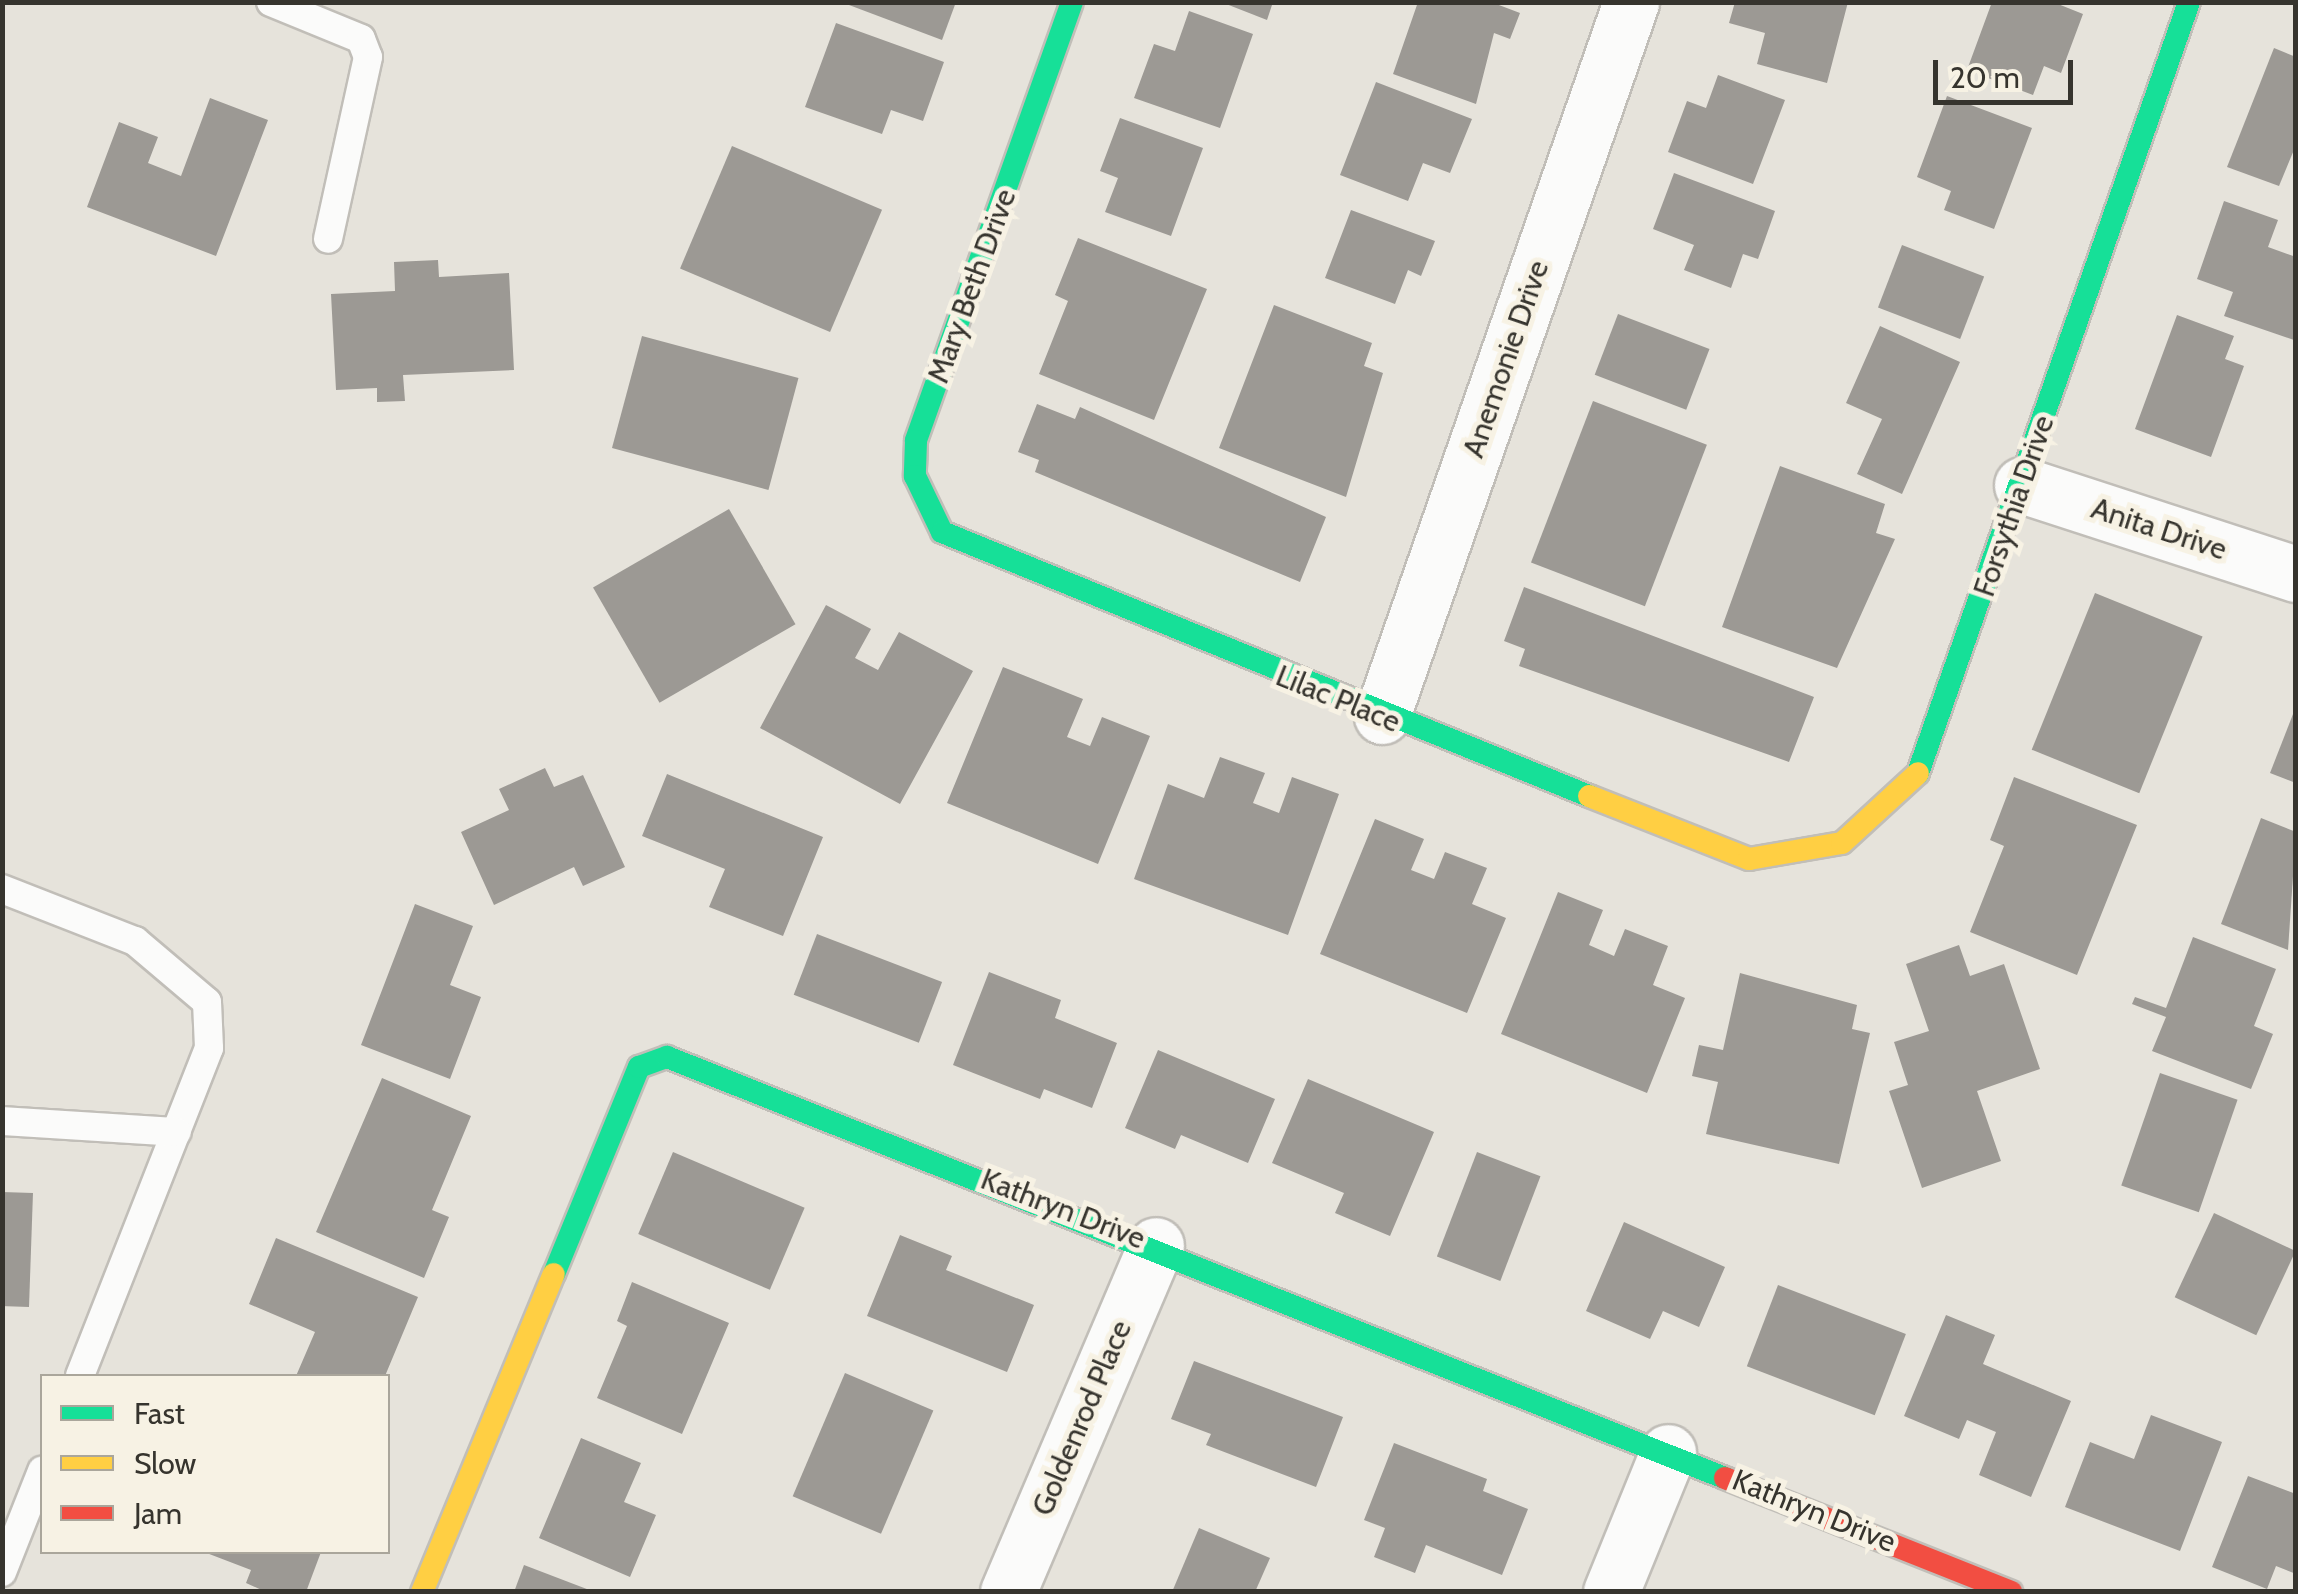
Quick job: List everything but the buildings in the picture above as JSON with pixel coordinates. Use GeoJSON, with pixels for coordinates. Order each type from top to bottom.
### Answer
{"type":"FeatureCollection","features":[{"type":"Feature","properties":{"kind":"street","name":"Mary Beth Drive"},"geometry":{"type":"LineString","coordinates":[[974,552],[926,511],[916,441],[1072,2]]}},
{"type":"Feature","properties":{"kind":"street","name":"Anemonie Drive"},"geometry":{"type":"LineString","coordinates":[[1382,716],[1631,2]]}},
{"type":"Feature","properties":{"kind":"street","name":"Forsythia Drive"},"geometry":{"type":"LineString","coordinates":[[1701,846],[1749,858],[1798,857],[1842,842],[1905,794],[1930,754],[2189,2]]}},
{"type":"Feature","properties":{"kind":"street","name":"Anita Drive"},"geometry":{"type":"LineString","coordinates":[[2022,485],[2296,574]]}},
{"type":"Feature","properties":{"kind":"street","name":"Lilac Place"},"geometry":{"type":"LineString","coordinates":[[974,552],[1701,846]]}},
{"type":"Feature","properties":{"kind":"street","name":"Kathryn Drive"},"geometry":{"type":"LineString","coordinates":[[422,1592],[640,1067],[652,1060],[684,1060],[1156,1245],[2010,1592]]}},
{"type":"Feature","properties":{"kind":"street","name":"Goldenrod Place"},"geometry":{"type":"LineString","coordinates":[[1008,1592],[1156,1245]]}},
{"type":"Feature","properties":{"kind":"street"},"geometry":{"type":"LineString","coordinates":[[1611,1592],[1668,1452]]}},
{"type":"Feature","properties":{"kind":"lane"},"geometry":{"type":"LineString","coordinates":[[271,2],[361,38],[368,57],[328,238]]}},
{"type":"Feature","properties":{"kind":"lane"},"geometry":{"type":"LineString","coordinates":[[2,889],[135,941],[207,1002],[209,1048],[81,1374]]}},
{"type":"Feature","properties":{"kind":"lane"},"geometry":{"type":"LineString","coordinates":[[2,1121],[177,1132]]}},
{"type":"Feature","properties":{"kind":"lane"},"geometry":{"type":"LineString","coordinates":[[2,1572],[40,1476]]}},
{"type":"Feature","properties":{"kind":"traffic: fast"},"geometry":{"type":"LineString","coordinates":[[1072,2],[916,441],[915,476],[942,532],[1589,796]]}},
{"type":"Feature","properties":{"kind":"traffic: fast"},"geometry":{"type":"LineString","coordinates":[[1918,773],[2189,2]]}},
{"type":"Feature","properties":{"kind":"traffic: fast"},"geometry":{"type":"LineString","coordinates":[[554,1274],[639,1067],[667,1057],[1725,1478]]}},
{"type":"Feature","properties":{"kind":"traffic: slow"},"geometry":{"type":"LineString","coordinates":[[1589,796],[1749,859],[1842,843],[1918,773]]}},
{"type":"Feature","properties":{"kind":"traffic: slow"},"geometry":{"type":"LineString","coordinates":[[422,1592],[554,1274]]}},
{"type":"Feature","properties":{"kind":"traffic: jam"},"geometry":{"type":"LineString","coordinates":[[1725,1478],[2011,1592]]}}]}
